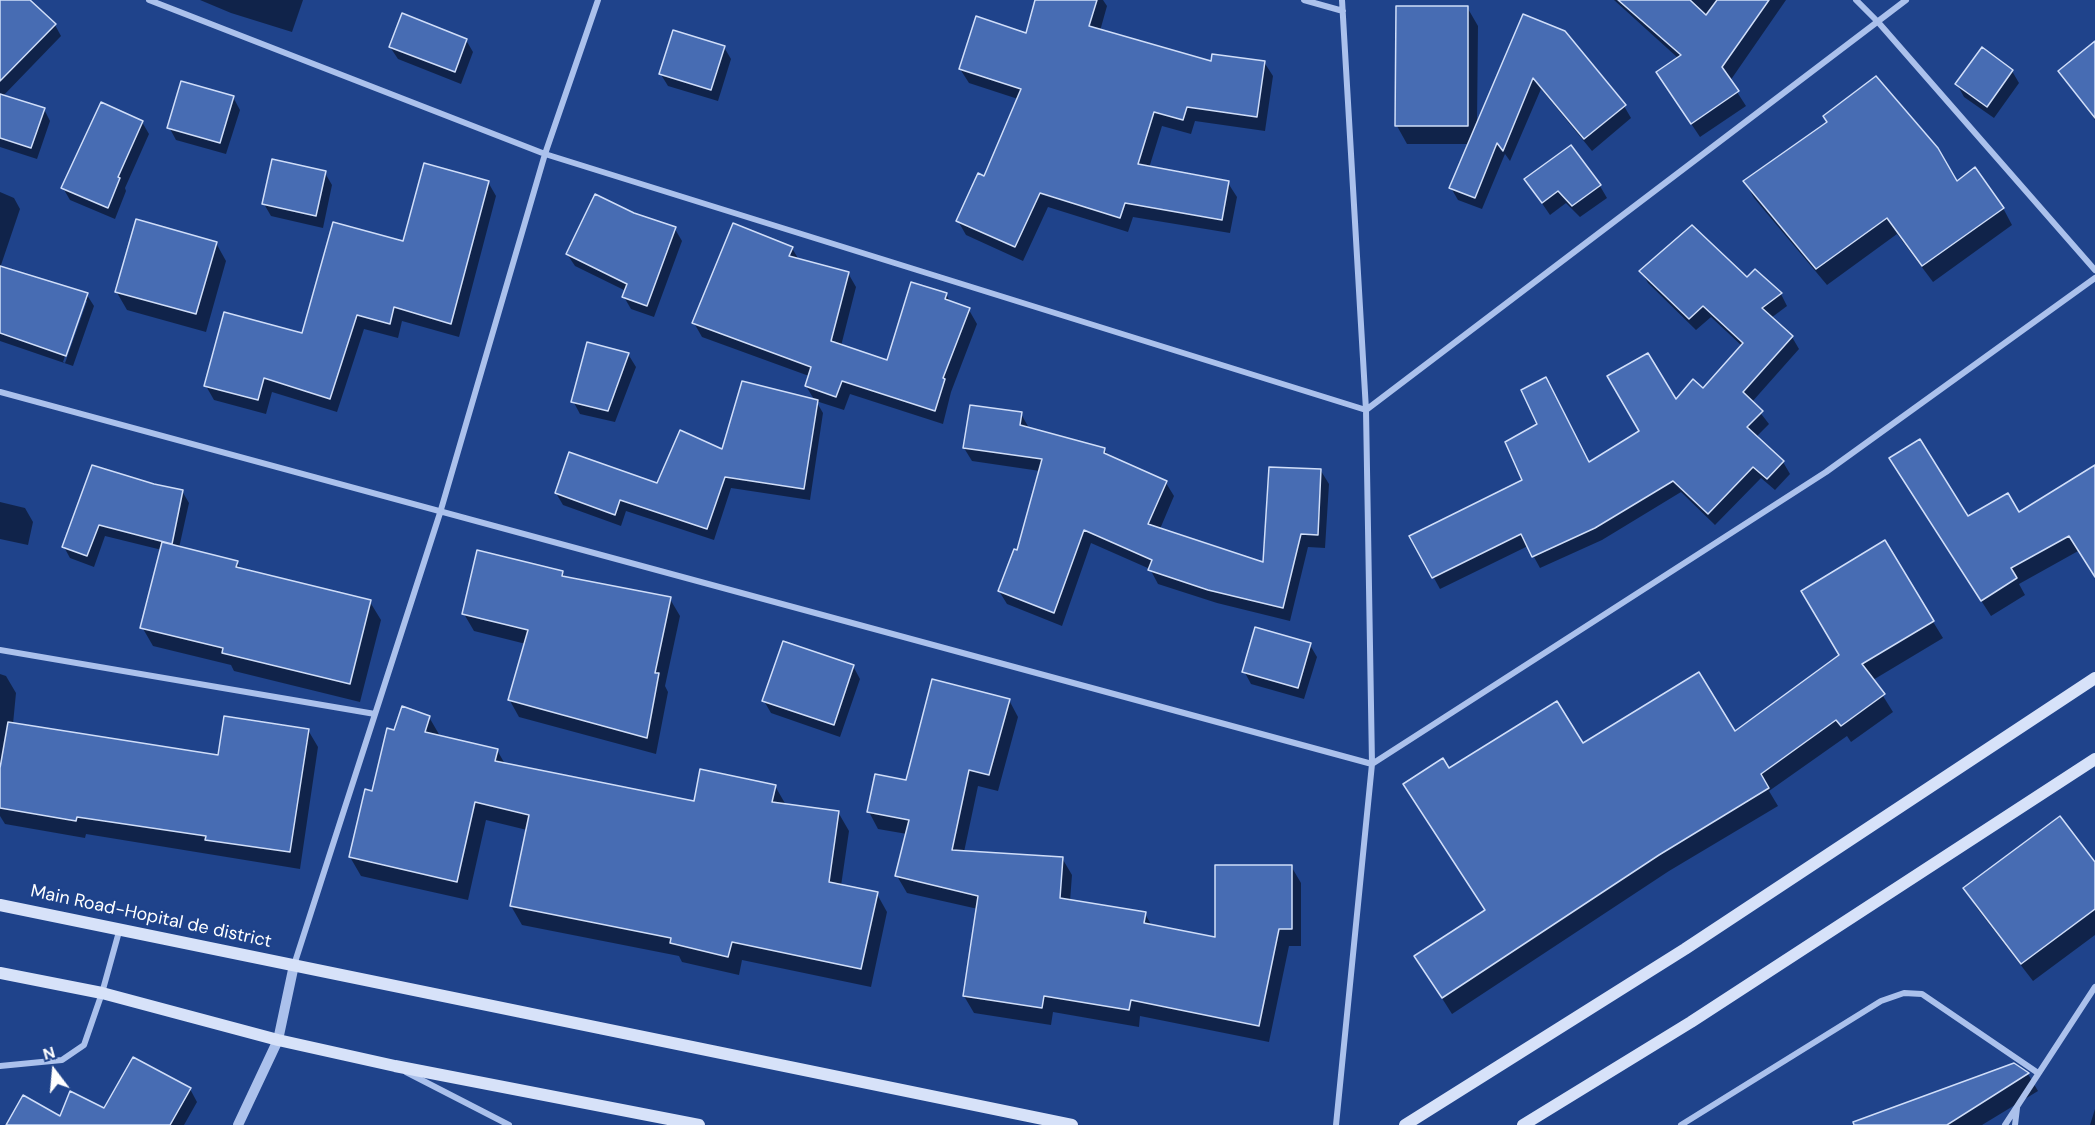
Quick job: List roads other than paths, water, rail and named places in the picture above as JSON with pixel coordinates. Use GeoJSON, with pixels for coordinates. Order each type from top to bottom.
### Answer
{"type":"FeatureCollection","features":[{"type":"Feature","properties":{"kind":"main road"},"geometry":{"type":"LineString","coordinates":[[1405,1125],[1685,950],[2095,678]]}},
{"type":"Feature","properties":{"kind":"main road"},"geometry":{"type":"LineString","coordinates":[[1523,1125],[1691,1022],[2095,759]]}},
{"type":"Feature","properties":{"kind":"main road","name":"Main Road-Hopital de district"},"geometry":{"type":"LineString","coordinates":[[0,904],[1072,1125]]}},
{"type":"Feature","properties":{"kind":"main road"},"geometry":{"type":"LineString","coordinates":[[0,973],[102,993],[278,1040],[395,1066],[699,1125]]}},
{"type":"Feature","properties":{"kind":"street"},"geometry":{"type":"LineString","coordinates":[[149,0],[545,154],[1366,410]]}},
{"type":"Feature","properties":{"kind":"street"},"geometry":{"type":"LineString","coordinates":[[238,1125],[278,1040],[294,965],[440,513],[545,154],[598,0]]}},
{"type":"Feature","properties":{"kind":"street"},"geometry":{"type":"LineString","coordinates":[[1304,0],[1343,11]]}},
{"type":"Feature","properties":{"kind":"street"},"geometry":{"type":"LineString","coordinates":[[1336,1125],[1372,765],[1366,410],[1342,0]]}},
{"type":"Feature","properties":{"kind":"street"},"geometry":{"type":"LineString","coordinates":[[1857,0],[2095,270]]}},
{"type":"Feature","properties":{"kind":"street"},"geometry":{"type":"LineString","coordinates":[[1366,410],[1906,0]]}},
{"type":"Feature","properties":{"kind":"street"},"geometry":{"type":"LineString","coordinates":[[0,392],[1372,765],[1826,472],[2095,278]]}},
{"type":"Feature","properties":{"kind":"street"},"geometry":{"type":"LineString","coordinates":[[0,650],[375,714]]}},
{"type":"Feature","properties":{"kind":"street"},"geometry":{"type":"LineString","coordinates":[[0,1066],[62,1060],[74,1054],[84,1045],[102,993],[120,928]]}},
{"type":"Feature","properties":{"kind":"street"},"geometry":{"type":"LineString","coordinates":[[2005,1125],[2095,987]]}},
{"type":"Feature","properties":{"kind":"street"},"geometry":{"type":"LineString","coordinates":[[1681,1125],[1881,1001],[1904,993],[1922,994],[2038,1072]]}},
{"type":"Feature","properties":{"kind":"street"},"geometry":{"type":"LineString","coordinates":[[395,1066],[509,1125]]}},
{"type":"Feature","properties":{"kind":"street"},"geometry":{"type":"LineString","coordinates":[[2015,1125],[2017,1105]]}}]}
